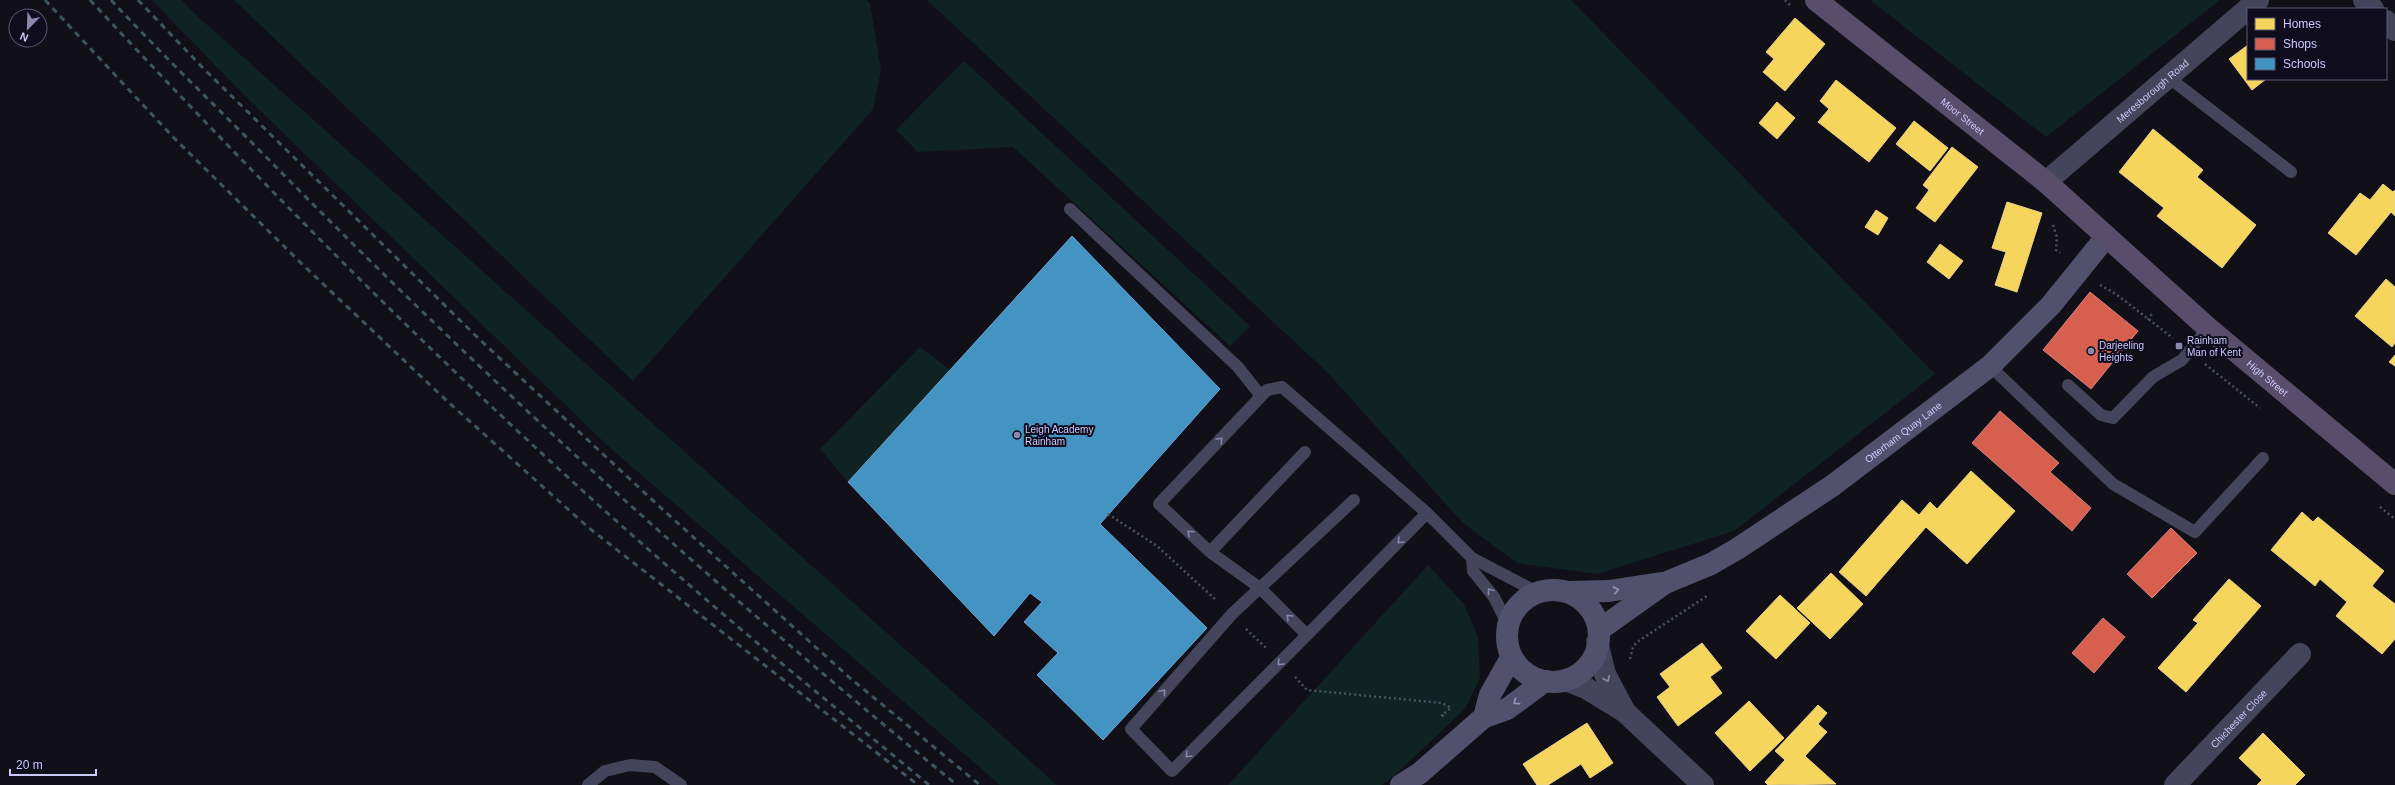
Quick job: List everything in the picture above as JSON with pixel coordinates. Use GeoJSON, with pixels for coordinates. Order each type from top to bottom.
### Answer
{"type":"FeatureCollection","features":[{"type":"Feature","properties":{"kind":"main road","name":"Moor Street"},"geometry":{"type":"LineString","coordinates":[[1816,0],[2046,182],[2106,237]]}},
{"type":"Feature","properties":{"kind":"main road","name":"High Street"},"geometry":{"type":"LineString","coordinates":[[2106,237],[2208,328],[2395,484]]}},
{"type":"Feature","properties":{"kind":"street","name":"Meresborough Road"},"geometry":{"type":"LineString","coordinates":[[2249,8],[2258,0]]}},
{"type":"Feature","properties":{"kind":"street"},"geometry":{"type":"LineString","coordinates":[[2364,0],[2372,8]]}},
{"type":"Feature","properties":{"kind":"street","name":"Meresborough Road"},"geometry":{"type":"LineString","coordinates":[[2046,182],[2247,9]]}},
{"type":"Feature","properties":{"kind":"street"},"geometry":{"type":"LineString","coordinates":[[2387,22],[2395,30]]}},
{"type":"Feature","properties":{"kind":"street","name":"Otterham Quay Lane"},"geometry":{"type":"LineString","coordinates":[[1511,658],[1507,641],[1508,626],[1514,610],[1521,601],[1537,592],[1555,590],[1605,592],[1665,583],[1711,564],[1737,549],[1832,486],[1990,366],[2052,306],[2106,237]]}},
{"type":"Feature","properties":{"kind":"street","name":"Otterham Quay Lane"},"geometry":{"type":"LineString","coordinates":[[1563,591],[1588,604],[1594,614],[1598,636],[1665,583]]}},
{"type":"Feature","properties":{"kind":"street"},"geometry":{"type":"LineString","coordinates":[[1568,681],[1585,670],[1592,659],[1598,636]]}},
{"type":"Feature","properties":{"kind":"street"},"geometry":{"type":"LineString","coordinates":[[1598,636],[1605,674],[1615,691],[1624,712]]}},
{"type":"Feature","properties":{"kind":"street","name":"Chichester Close"},"geometry":{"type":"LineString","coordinates":[[2177,784],[2300,654]]}},
{"type":"Feature","properties":{"kind":"street"},"geometry":{"type":"LineString","coordinates":[[1484,717],[1490,695],[1511,658],[1525,673],[1545,681],[1568,681],[1586,688],[1624,712],[1703,785]]}},
{"type":"Feature","properties":{"kind":"street"},"geometry":{"type":"LineString","coordinates":[[1401,785],[1420,772],[1484,717],[1507,709],[1545,681]]}},
{"type":"Feature","properties":{"kind":"lane"},"geometry":{"type":"LineString","coordinates":[[2168,77],[2291,172]]}},
{"type":"Feature","properties":{"kind":"lane"},"geometry":{"type":"LineString","coordinates":[[1070,209],[1238,366],[1261,396]]}},
{"type":"Feature","properties":{"kind":"lane"},"geometry":{"type":"LineString","coordinates":[[2068,385],[2101,414],[2112,418],[2153,377],[2182,360],[2208,328]]}},
{"type":"Feature","properties":{"kind":"lane"},"geometry":{"type":"LineString","coordinates":[[1990,366],[2113,484],[2195,532],[2263,458]]}},
{"type":"Feature","properties":{"kind":"lane"},"geometry":{"type":"LineString","coordinates":[[1307,635],[1260,588],[1210,552],[1159,504],[1267,390],[1282,387],[1427,513],[1472,558],[1537,592]]}},
{"type":"Feature","properties":{"kind":"lane"},"geometry":{"type":"LineString","coordinates":[[1210,552],[1305,452]]}},
{"type":"Feature","properties":{"kind":"lane"},"geometry":{"type":"LineString","coordinates":[[1354,500],[1232,614],[1131,729],[1172,771],[1427,513]]}},
{"type":"Feature","properties":{"kind":"lane"},"geometry":{"type":"LineString","coordinates":[[1472,558],[1473,571],[1494,597],[1508,626]]}},
{"type":"Feature","properties":{"kind":"lane"},"geometry":{"type":"LineString","coordinates":[[588,785],[605,771],[630,765],[655,767],[681,785]]}},
{"type":"Feature","properties":{"kind":"path"},"geometry":{"type":"LineString","coordinates":[[1615,691],[1628,680],[1630,656],[1637,642],[1711,593]]}},
{"type":"Feature","properties":{"kind":"green space"},"geometry":{"type":"Polygon","coordinates":[[[152,0],[182,0],[195,14],[1057,785],[1000,785],[608,446],[244,95],[152,0]]]}},
{"type":"Feature","properties":{"kind":"green space"},"geometry":{"type":"Polygon","coordinates":[[[234,0],[866,0],[870,3],[881,70],[873,109],[633,381],[234,0]]]}},
{"type":"Feature","properties":{"kind":"green space"},"geometry":{"type":"Polygon","coordinates":[[[927,0],[1571,0],[1935,374],[1734,531],[1597,574],[1517,563],[1463,523],[1327,372],[927,0]]]}},
{"type":"Feature","properties":{"kind":"green space"},"geometry":{"type":"Polygon","coordinates":[[[1870,0],[2220,0],[2046,137],[1870,0]]]}},
{"type":"Feature","properties":{"kind":"green space"},"geometry":{"type":"Polygon","coordinates":[[[964,61],[1250,326],[1230,346],[1013,147],[918,152],[896,130],[964,61]]]}},
{"type":"Feature","properties":{"kind":"green space"},"geometry":{"type":"Polygon","coordinates":[[[920,347],[950,370],[848,482],[820,449],[920,347]]]}},
{"type":"Feature","properties":{"kind":"green space"},"geometry":{"type":"Polygon","coordinates":[[[1428,565],[1464,604],[1478,637],[1480,678],[1465,709],[1393,777],[1381,785],[1228,785],[1428,565]]]}},
{"type":"Feature","properties":{"kind":"building: Homes"},"geometry":{"type":"Polygon","coordinates":[[[1795,18],[1825,44],[1785,91],[1763,72],[1774,59],[1766,52],[1795,18]]]}},
{"type":"Feature","properties":{"kind":"building: Homes"},"geometry":{"type":"Polygon","coordinates":[[[2247,46],[2247,80],[2265,80],[2252,90],[2229,59],[2247,46]]]}},
{"type":"Feature","properties":{"kind":"building: Homes"},"geometry":{"type":"Polygon","coordinates":[[[1836,80],[1896,128],[1869,162],[1818,122],[1829,109],[1820,101],[1836,80]]]}},
{"type":"Feature","properties":{"kind":"building: Homes"},"geometry":{"type":"Polygon","coordinates":[[[1777,102],[1795,118],[1777,139],[1759,123],[1777,102]]]}},
{"type":"Feature","properties":{"kind":"building: Homes"},"geometry":{"type":"Polygon","coordinates":[[[1914,121],[1948,148],[1930,171],[1896,144],[1914,121]]]}},
{"type":"Feature","properties":{"kind":"building: Homes"},"geometry":{"type":"Polygon","coordinates":[[[2153,129],[2203,170],[2197,177],[2256,225],[2222,268],[2157,216],[2164,208],[2119,172],[2153,129]]]}},
{"type":"Feature","properties":{"kind":"building: Homes"},"geometry":{"type":"Polygon","coordinates":[[[1952,147],[1978,167],[1935,222],[1916,208],[1929,190],[1923,185],[1952,147]]]}},
{"type":"Feature","properties":{"kind":"building: Homes"},"geometry":{"type":"Polygon","coordinates":[[[2383,184],[2393,192],[2395,190],[2395,216],[2391,212],[2356,255],[2328,233],[2360,193],[2370,200],[2383,184]]]}},
{"type":"Feature","properties":{"kind":"building: Homes"},"geometry":{"type":"Polygon","coordinates":[[[2007,202],[2042,213],[2017,292],[1995,285],[2006,252],[1992,248],[2007,202]]]}},
{"type":"Feature","properties":{"kind":"building: Homes"},"geometry":{"type":"Polygon","coordinates":[[[1876,210],[1888,218],[1878,235],[1865,227],[1876,210]]]}},
{"type":"Feature","properties":{"kind":"building: Homes"},"geometry":{"type":"Polygon","coordinates":[[[1940,244],[1963,261],[1949,279],[1927,262],[1940,244]]]}},
{"type":"Feature","properties":{"kind":"building: Homes"},"geometry":{"type":"Polygon","coordinates":[[[2386,279],[2395,287],[2395,343],[2392,347],[2355,316],[2386,279]]]}},
{"type":"Feature","properties":{"kind":"building: Homes"},"geometry":{"type":"Polygon","coordinates":[[[2395,355],[2395,366],[2389,362],[2395,355]]]}},
{"type":"Feature","properties":{"kind":"building: Homes"},"geometry":{"type":"Polygon","coordinates":[[[1971,471],[2015,511],[1967,564],[1926,527],[1866,596],[1839,572],[1902,500],[1919,515],[1930,502],[1937,509],[1971,471]]]}},
{"type":"Feature","properties":{"kind":"building: Homes"},"geometry":{"type":"Polygon","coordinates":[[[2302,512],[2313,522],[2318,517],[2384,571],[2372,586],[2395,604],[2395,639],[2382,654],[2336,616],[2347,602],[2320,579],[2315,586],[2271,550],[2302,512]]]}},
{"type":"Feature","properties":{"kind":"building: Homes"},"geometry":{"type":"Polygon","coordinates":[[[1831,573],[1863,604],[1830,639],[1797,608],[1831,573]]]}},
{"type":"Feature","properties":{"kind":"building: Homes"},"geometry":{"type":"Polygon","coordinates":[[[2229,579],[2261,606],[2186,692],[2158,668],[2198,623],[2193,620],[2229,579]]]}},
{"type":"Feature","properties":{"kind":"building: Homes"},"geometry":{"type":"Polygon","coordinates":[[[1780,595],[1810,623],[1776,659],[1746,631],[1780,595]]]}},
{"type":"Feature","properties":{"kind":"building: Homes"},"geometry":{"type":"Polygon","coordinates":[[[1702,643],[1722,668],[1710,677],[1722,693],[1678,726],[1657,697],[1670,687],[1660,674],[1702,643]]]}},
{"type":"Feature","properties":{"kind":"building: Homes"},"geometry":{"type":"Polygon","coordinates":[[[1749,701],[1784,738],[1750,771],[1715,733],[1749,701]]]}},
{"type":"Feature","properties":{"kind":"building: Homes"},"geometry":{"type":"Polygon","coordinates":[[[1818,705],[1827,713],[1818,724],[1827,732],[1805,756],[1836,784],[1768,785],[1765,782],[1785,760],[1775,751],[1818,705]]]}},
{"type":"Feature","properties":{"kind":"building: Homes"},"geometry":{"type":"Polygon","coordinates":[[[1587,723],[1613,763],[1590,778],[1581,764],[1548,785],[1537,785],[1523,764],[1587,723]]]}},
{"type":"Feature","properties":{"kind":"building: Homes"},"geometry":{"type":"Polygon","coordinates":[[[2263,733],[2305,775],[2295,785],[2257,785],[2262,780],[2239,758],[2263,733]]]}},
{"type":"Feature","properties":{"kind":"building: Shops"},"geometry":{"type":"Polygon","coordinates":[[[2090,292],[2138,331],[2091,389],[2043,350],[2090,292]]]}},
{"type":"Feature","properties":{"kind":"building: Shops"},"geometry":{"type":"Polygon","coordinates":[[[2000,411],[2059,463],[2050,472],[2091,508],[2072,531],[1972,443],[2000,411]]]}},
{"type":"Feature","properties":{"kind":"building: Shops"},"geometry":{"type":"Polygon","coordinates":[[[2171,528],[2197,553],[2152,598],[2127,574],[2171,528]]]}},
{"type":"Feature","properties":{"kind":"building: Shops"},"geometry":{"type":"Polygon","coordinates":[[[2103,618],[2125,637],[2094,673],[2072,653],[2103,618]]]}},
{"type":"Feature","properties":{"kind":"building: Schools","name":"Leigh Academy Rainham"},"geometry":{"type":"Polygon","coordinates":[[[1072,236],[1220,389],[1100,524],[1207,628],[1103,740],[1037,675],[1058,653],[1024,622],[1042,602],[1030,593],[994,636],[848,482],[1072,236]]]}},
{"type":"Feature","properties":{"kind":"railway"},"geometry":{"type":"LineString","coordinates":[[45,0],[173,137],[302,264],[447,401],[589,528],[918,785]]}},
{"type":"Feature","properties":{"kind":"railway"},"geometry":{"type":"LineString","coordinates":[[90,0],[309,229],[460,377],[615,520],[723,614],[929,785]]}},
{"type":"Feature","properties":{"kind":"railway"},"geometry":{"type":"LineString","coordinates":[[111,0],[356,247],[522,406],[607,484],[780,637],[957,785]]}},
{"type":"Feature","properties":{"kind":"railway"},"geometry":{"type":"LineString","coordinates":[[138,0],[203,68],[478,338],[661,508],[850,678],[980,785]]}},
{"type":"Feature","properties":{"kind":"place","name":"Rainham Man of Kent"},"geometry":{"type":"Point","coordinates":[2179,346]}},
{"type":"Feature","properties":{"kind":"place","name":"Darjeeling Heights"},"geometry":{"type":"Point","coordinates":[2091,351]}},
{"type":"Feature","properties":{"kind":"place","name":"Leigh Academy Rainham"},"geometry":{"type":"Point","coordinates":[1017,435]}}]}
